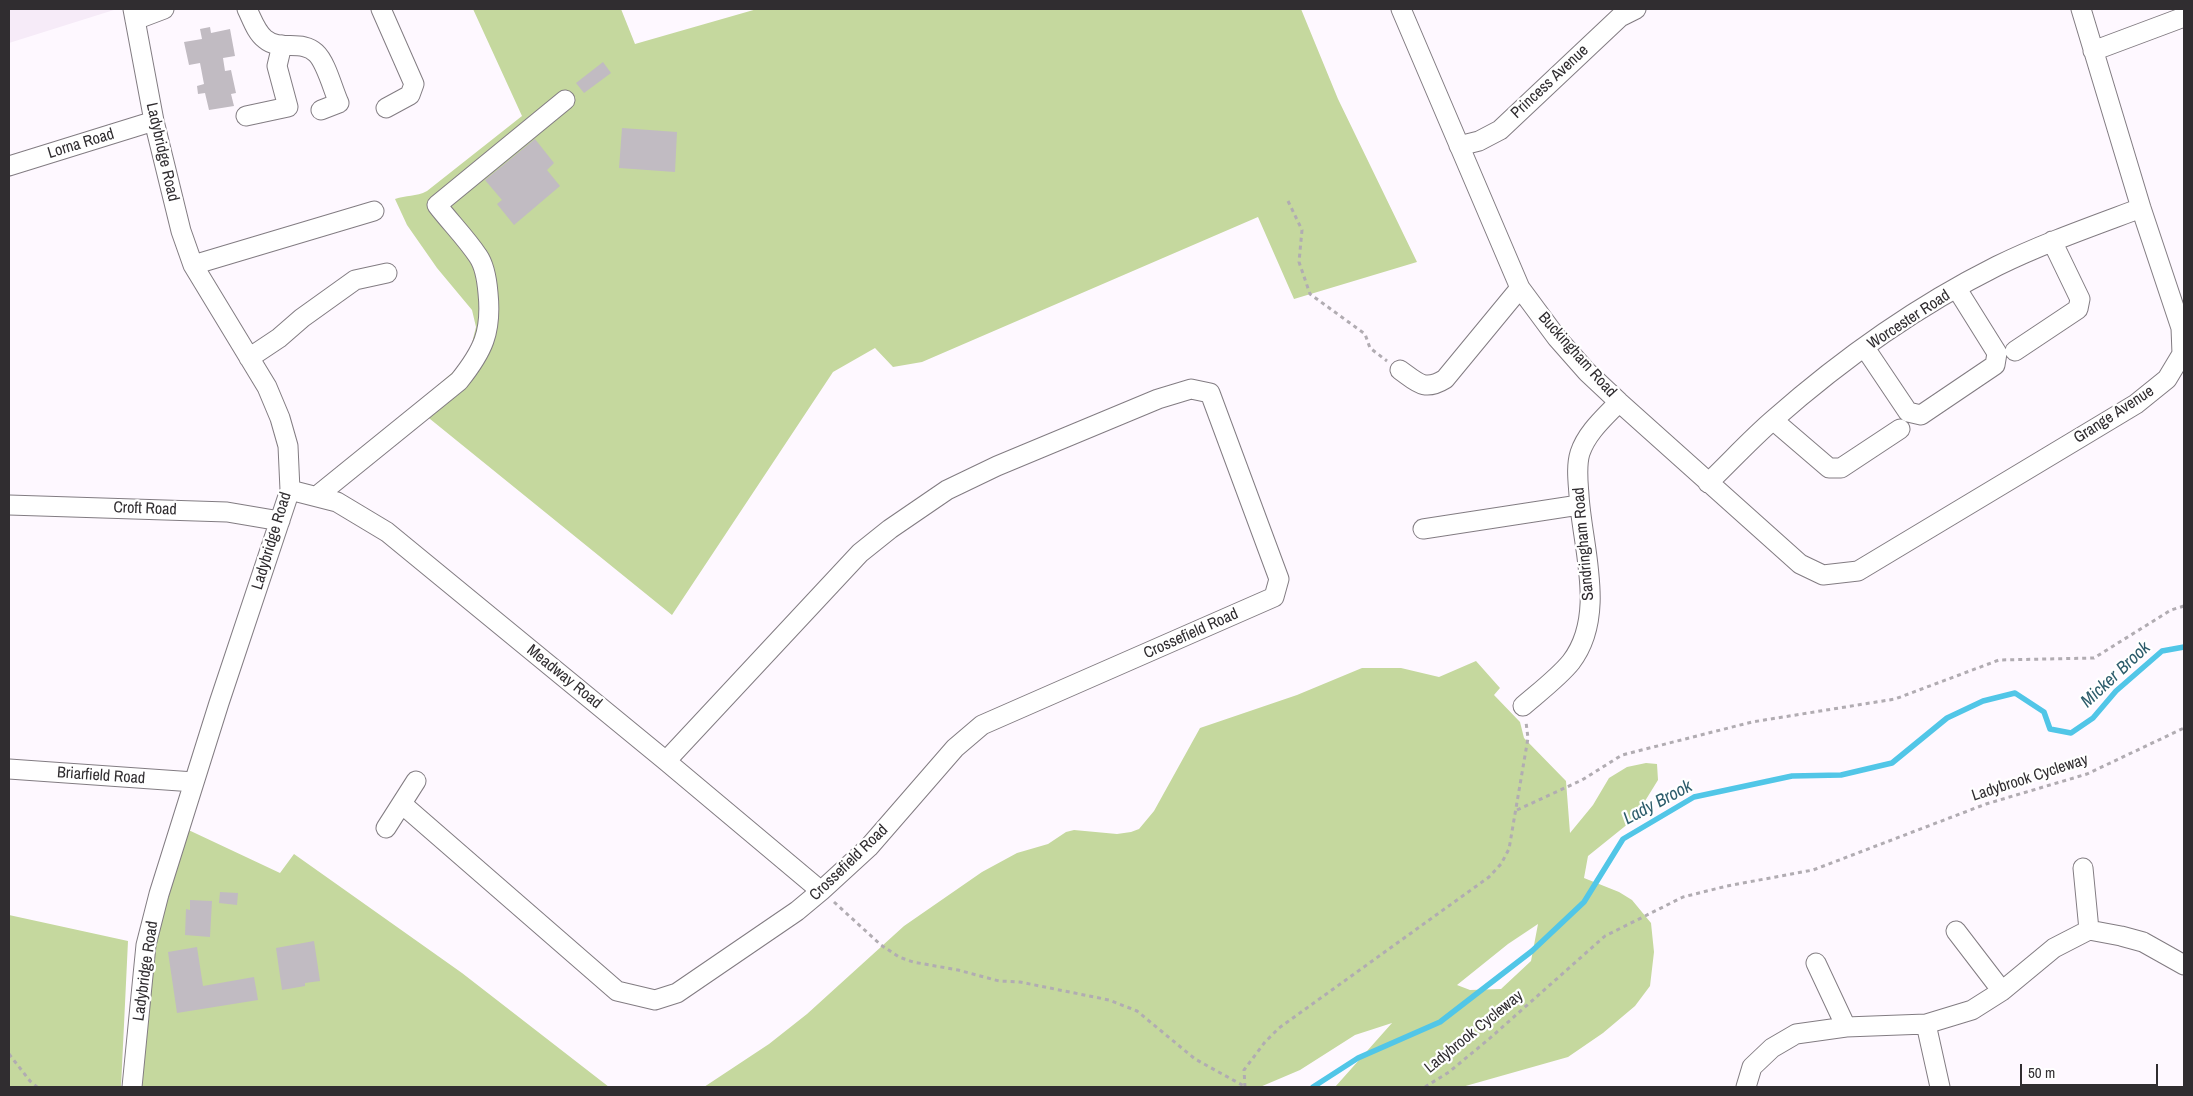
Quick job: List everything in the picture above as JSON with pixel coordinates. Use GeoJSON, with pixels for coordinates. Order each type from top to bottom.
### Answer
{"type":"FeatureCollection","features":[{"type":"Feature","properties":{"kind":"street"},"geometry":{"type":"LineString","coordinates":[[134,14],[164,9]]}},
{"type":"Feature","properties":{"kind":"street"},"geometry":{"type":"LineString","coordinates":[[247,9],[265,40],[272,44],[311,48],[319,55],[339,103],[321,110]]}},
{"type":"Feature","properties":{"kind":"street"},"geometry":{"type":"LineString","coordinates":[[381,9],[414,84],[410,95],[386,108]]}},
{"type":"Feature","properties":{"kind":"street","name":"Buckingham Road"},"geometry":{"type":"LineString","coordinates":[[1401,9],[1520,288],[1557,338],[1588,372],[1708,483],[1800,564],[1823,575]]}},
{"type":"Feature","properties":{"kind":"street","name":"Grange Avenue"},"geometry":{"type":"LineString","coordinates":[[1823,575],[1858,571],[2136,404],[2167,379],[2183,358],[2181,328],[2141,208],[2080,9]]}},
{"type":"Feature","properties":{"kind":"street","name":"Princess Avenue"},"geometry":{"type":"LineString","coordinates":[[1459,146],[1479,141],[1500,130],[1624,12]]}},
{"type":"Feature","properties":{"kind":"street","name":"Ladybridge Road"},"geometry":{"type":"LineString","coordinates":[[132,1087],[146,945],[159,894],[290,490],[288,446],[280,418],[267,387],[193,265],[181,231],[154,121],[134,14]]}},
{"type":"Feature","properties":{"kind":"street"},"geometry":{"type":"LineString","coordinates":[[2093,51],[2184,17]]}},
{"type":"Feature","properties":{"kind":"street"},"geometry":{"type":"LineString","coordinates":[[246,116],[288,107],[277,66],[282,45]]}},
{"type":"Feature","properties":{"kind":"street"},"geometry":{"type":"LineString","coordinates":[[317,496],[459,381],[475,361],[487,335],[490,320],[487,278],[479,257],[437,205],[565,100]]}},
{"type":"Feature","properties":{"kind":"street","name":"Lorna Road"},"geometry":{"type":"LineString","coordinates":[[9,166],[154,121]]}},
{"type":"Feature","properties":{"kind":"street","name":"Worcester Road"},"geometry":{"type":"LineString","coordinates":[[1708,483],[1773,420],[1906,318],[1996,266],[2052,241],[2141,208]]}},
{"type":"Feature","properties":{"kind":"street"},"geometry":{"type":"LineString","coordinates":[[193,265],[374,211]]}},
{"type":"Feature","properties":{"kind":"street"},"geometry":{"type":"LineString","coordinates":[[2015,351],[2078,309],[2080,299],[2052,241]]}},
{"type":"Feature","properties":{"kind":"street"},"geometry":{"type":"LineString","coordinates":[[249,358],[279,338],[302,318],[355,280],[387,273]]}},
{"type":"Feature","properties":{"kind":"street"},"geometry":{"type":"LineString","coordinates":[[1400,370],[1421,386],[1435,385],[1445,379],[1520,288]]}},
{"type":"Feature","properties":{"kind":"street"},"geometry":{"type":"LineString","coordinates":[[1865,348],[1908,412],[1921,415],[1995,366],[1997,353],[1957,289]]}},
{"type":"Feature","properties":{"kind":"street","name":"Crossefield Road"},"geometry":{"type":"LineString","coordinates":[[402,804],[617,991],[655,1000],[678,993],[798,911],[821,891],[869,847],[955,748],[982,726],[1274,597],[1279,579],[1210,393],[1191,389],[1158,399],[997,466],[947,490],[890,528],[860,553],[666,761]]}},
{"type":"Feature","properties":{"kind":"street","name":"Sandringham Road"},"geometry":{"type":"LineString","coordinates":[[1523,706],[1571,662],[1583,639],[1591,597],[1577,469],[1580,453],[1586,438],[1620,402]]}},
{"type":"Feature","properties":{"kind":"street"},"geometry":{"type":"LineString","coordinates":[[1773,420],[1829,468],[1840,468],[1900,429]]}},
{"type":"Feature","properties":{"kind":"street","name":"Meadway Road"},"geometry":{"type":"LineString","coordinates":[[290,490],[317,496],[351,509],[387,532],[821,891]]}},
{"type":"Feature","properties":{"kind":"street","name":"Croft Road"},"geometry":{"type":"LineString","coordinates":[[9,505],[227,512],[280,521]]}},
{"type":"Feature","properties":{"kind":"street"},"geometry":{"type":"LineString","coordinates":[[1423,529],[1580,506]]}},
{"type":"Feature","properties":{"kind":"street","name":"Briarfield Road"},"geometry":{"type":"LineString","coordinates":[[9,770],[194,782]]}},
{"type":"Feature","properties":{"kind":"street"},"geometry":{"type":"LineString","coordinates":[[386,828],[416,781]]}},
{"type":"Feature","properties":{"kind":"street"},"geometry":{"type":"LineString","coordinates":[[2083,868],[2089,930]]}},
{"type":"Feature","properties":{"kind":"street"},"geometry":{"type":"LineString","coordinates":[[1956,930],[2002,991]]}},
{"type":"Feature","properties":{"kind":"street"},"geometry":{"type":"LineString","coordinates":[[1746,1087],[1752,1067],[1772,1048],[1796,1034],[1846,1026],[1926,1024],[1972,1010],[2002,991],[2054,948],[2089,930],[2143,942],[2184,965]]}},
{"type":"Feature","properties":{"kind":"street"},"geometry":{"type":"LineString","coordinates":[[1816,963],[1846,1026]]}},
{"type":"Feature","properties":{"kind":"street"},"geometry":{"type":"LineString","coordinates":[[1926,1024],[1940,1087]]}},
{"type":"Feature","properties":{"kind":"path"},"geometry":{"type":"LineString","coordinates":[[1288,201],[1302,230],[1299,262],[1310,294],[1365,334],[1370,348],[1400,370]]}},
{"type":"Feature","properties":{"kind":"path"},"geometry":{"type":"LineString","coordinates":[[1517,810],[1582,780],[1622,755],[1752,722],[1895,699],[1999,660],[2094,658],[2171,610],[2184,606]]}},
{"type":"Feature","properties":{"kind":"path"},"geometry":{"type":"LineString","coordinates":[[1245,1087],[1244,1070],[1265,1042],[1279,1028],[1489,878],[1501,864],[1509,849],[1528,738],[1523,706]]}},
{"type":"Feature","properties":{"kind":"path","name":"Ladybrook Cycleway"},"geometry":{"type":"LineString","coordinates":[[1425,1087],[1449,1072],[1605,936],[1683,897],[1727,886],[1813,870],[1986,804],[2088,774],[2184,728]]}},
{"type":"Feature","properties":{"kind":"path"},"geometry":{"type":"LineString","coordinates":[[821,891],[881,945],[899,957],[913,962],[958,970],[999,981],[1020,982],[1109,1000],[1137,1011],[1196,1059],[1245,1087]]}},
{"type":"Feature","properties":{"kind":"path"},"geometry":{"type":"LineString","coordinates":[[9,1054],[30,1082],[37,1087]]}},
{"type":"Feature","properties":{"kind":"shaded area"},"geometry":{"type":"Polygon","coordinates":[[[9,9],[117,9],[9,43],[9,9]]]}},
{"type":"Feature","properties":{"kind":"green space"},"geometry":{"type":"Polygon","coordinates":[[[473,9],[621,9],[635,44],[757,9],[1301,9],[1338,99],[1417,262],[1294,299],[1258,217],[922,362],[893,367],[875,348],[833,372],[672,615],[414,406],[461,365],[470,351],[476,327],[472,310],[437,268],[407,225],[395,199],[427,191],[522,116],[473,9]]]}},
{"type":"Feature","properties":{"kind":"green space"},"geometry":{"type":"Polygon","coordinates":[[[1476,661],[1500,688],[1494,695],[1520,722],[1524,738],[1566,781],[1570,833],[1593,805],[1609,778],[1627,767],[1646,763],[1657,764],[1658,780],[1645,801],[1629,823],[1588,856],[1584,878],[1619,892],[1632,900],[1651,923],[1654,952],[1650,986],[1635,1006],[1603,1033],[1568,1057],[1462,1087],[1335,1087],[1392,1023],[1355,1035],[1300,1070],[1260,1087],[704,1087],[769,1044],[807,1014],[904,926],[982,872],[1017,853],[1048,844],[1066,832],[1074,830],[1117,834],[1139,829],[1154,811],[1200,728],[1297,695],[1362,668],[1401,668],[1439,677],[1476,661]],[[1538,924],[1508,944],[1457,985],[1470,990],[1501,989],[1531,961],[1538,924]]]}},
{"type":"Feature","properties":{"kind":"green space"},"geometry":{"type":"Polygon","coordinates":[[[180,826],[280,873],[294,854],[462,973],[609,1087],[132,1087],[139,1009],[180,826]]]}},
{"type":"Feature","properties":{"kind":"green space"},"geometry":{"type":"Polygon","coordinates":[[[9,915],[128,941],[121,1087],[9,1087],[9,915]]]}},
{"type":"Feature","properties":{"kind":"building"},"geometry":{"type":"Polygon","coordinates":[[[210,27],[211,33],[230,29],[235,56],[223,58],[225,71],[231,70],[236,93],[231,94],[234,106],[209,110],[205,93],[198,94],[197,86],[204,84],[200,63],[189,65],[184,42],[202,39],[200,29],[210,27]]]}},
{"type":"Feature","properties":{"kind":"building"},"geometry":{"type":"Polygon","coordinates":[[[603,62],[611,73],[584,93],[576,83],[603,62]]]}},
{"type":"Feature","properties":{"kind":"building"},"geometry":{"type":"Polygon","coordinates":[[[622,128],[677,132],[675,172],[619,168],[622,128]]]}},
{"type":"Feature","properties":{"kind":"building"},"geometry":{"type":"Polygon","coordinates":[[[535,139],[554,163],[547,170],[560,186],[514,225],[497,204],[502,200],[485,180],[535,139]]]}},
{"type":"Feature","properties":{"kind":"building"},"geometry":{"type":"Polygon","coordinates":[[[220,892],[238,893],[237,905],[219,903],[220,892]]]}},
{"type":"Feature","properties":{"kind":"building"},"geometry":{"type":"Polygon","coordinates":[[[190,900],[212,901],[210,937],[185,935],[186,909],[190,910],[190,900]]]}},
{"type":"Feature","properties":{"kind":"building"},"geometry":{"type":"Polygon","coordinates":[[[314,941],[320,981],[305,983],[305,986],[282,990],[276,948],[314,941]]]}},
{"type":"Feature","properties":{"kind":"building"},"geometry":{"type":"Polygon","coordinates":[[[197,947],[203,986],[254,977],[258,1000],[177,1013],[168,952],[197,947]]]}},
{"type":"Feature","properties":{"kind":"waterway","name":"Lady Brook"},"geometry":{"type":"LineString","coordinates":[[1313,1087],[1358,1058],[1440,1022],[1532,951],[1584,902],[1623,839],[1694,797],[1792,776],[1841,775],[1892,763],[1947,718],[1983,701],[2015,693],[2044,712],[2050,729],[2071,733],[2093,718],[2116,691],[2162,651],[2184,647]]}},
{"type":"Feature","properties":{"kind":"water label","name":"Micker Brook"},"geometry":{"type":"Point","coordinates":[2116,675]}}]}
